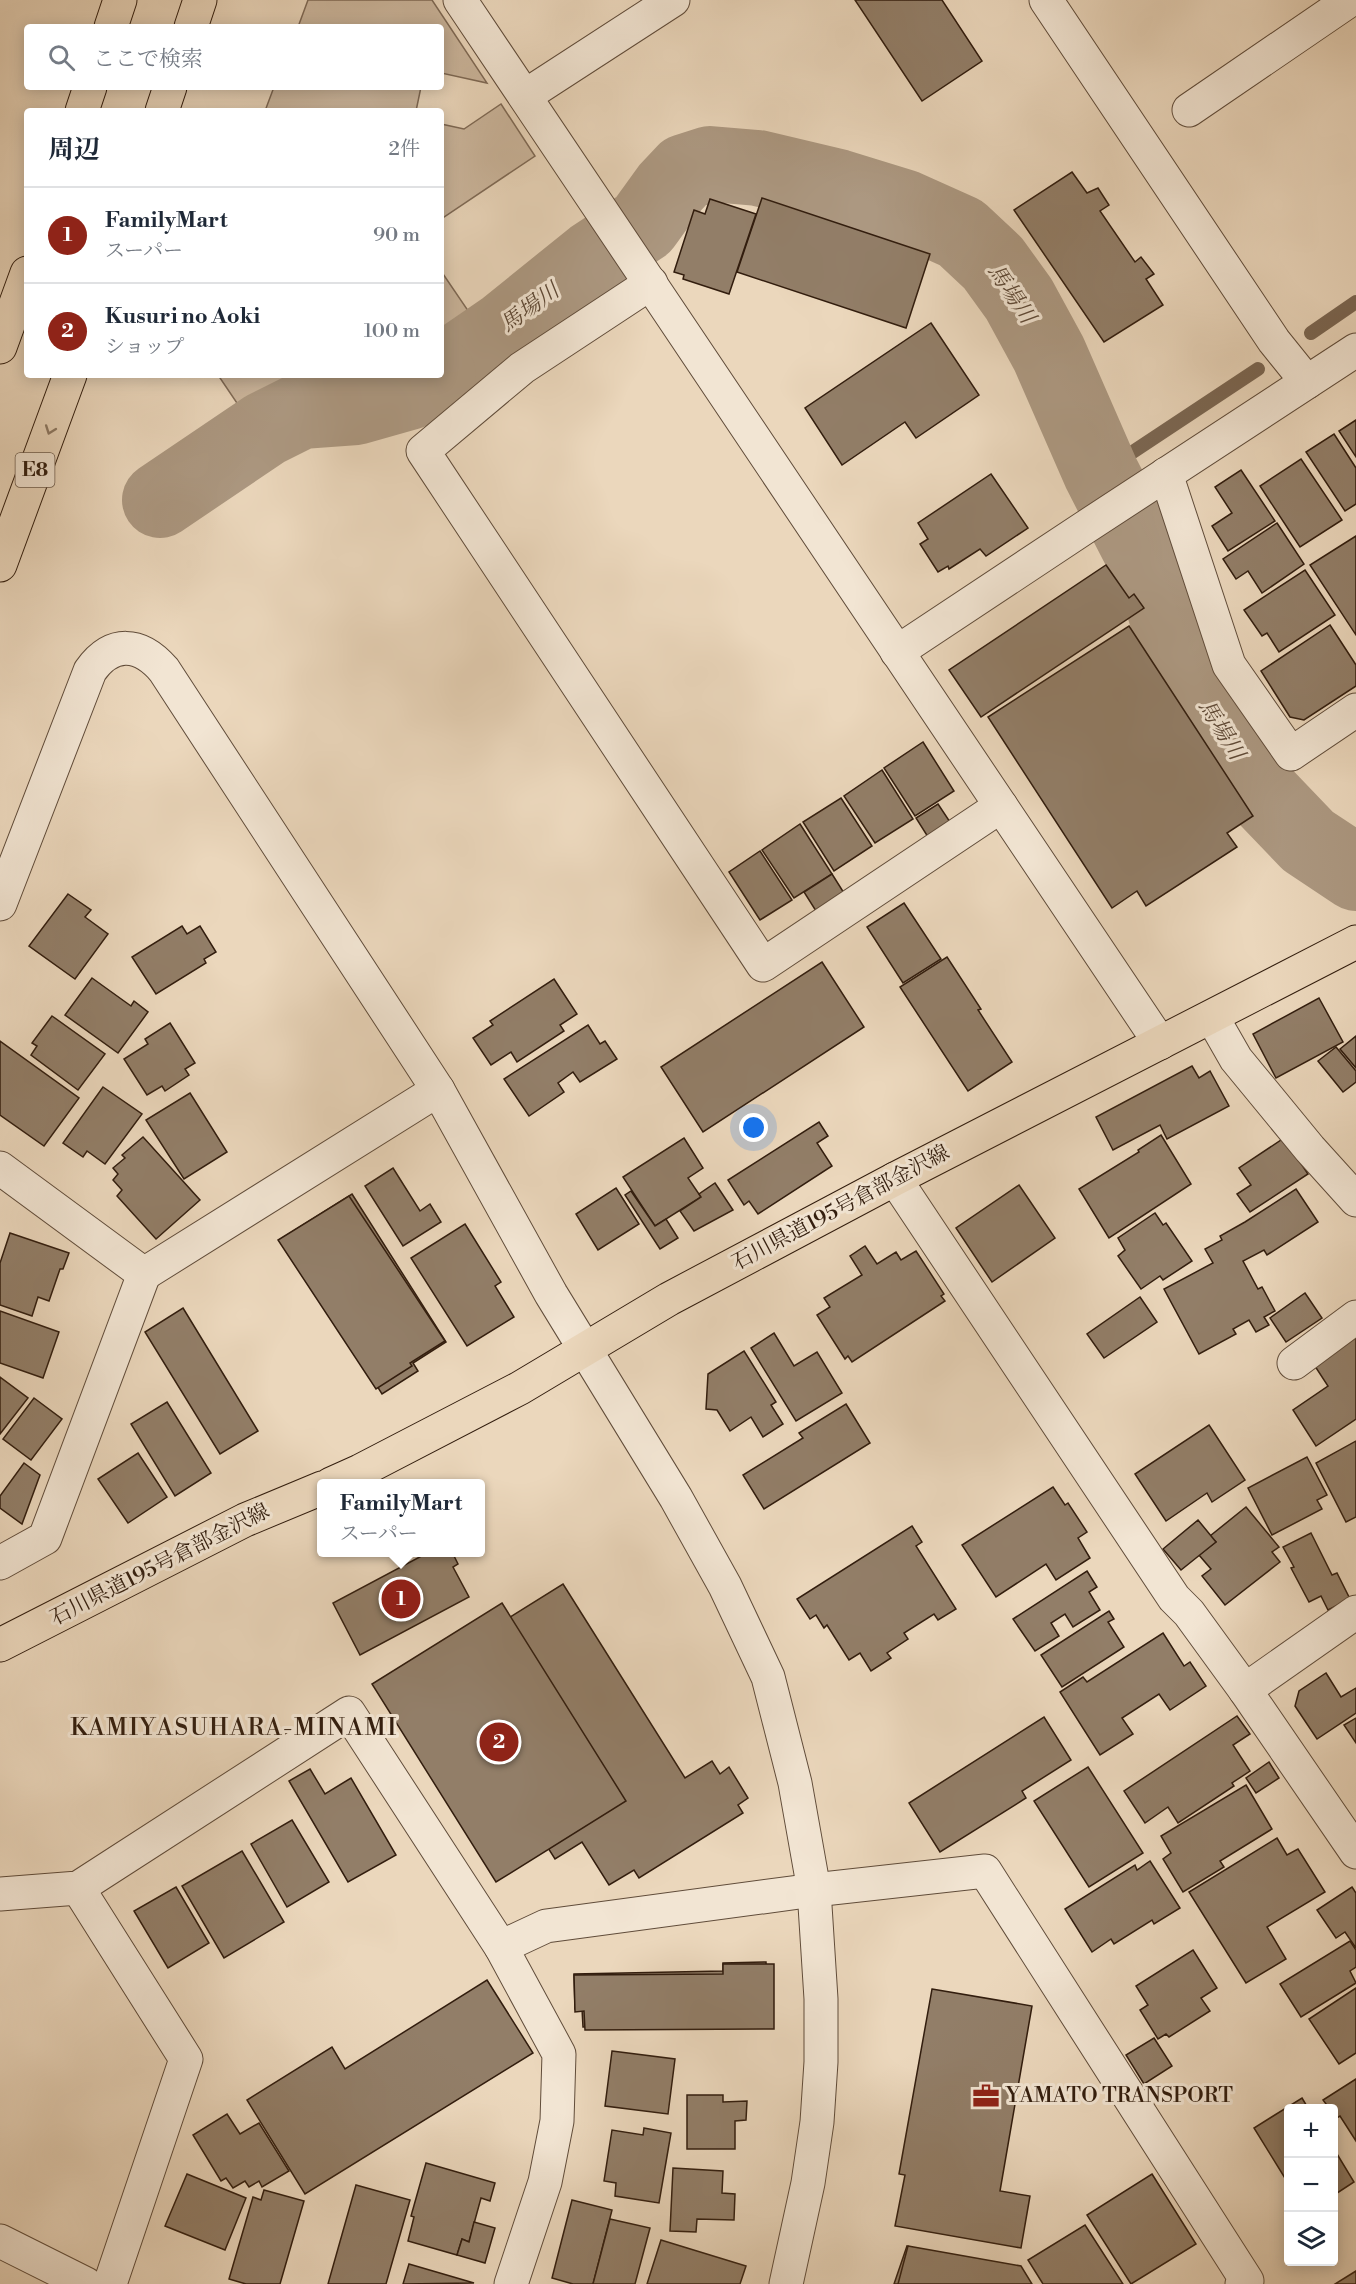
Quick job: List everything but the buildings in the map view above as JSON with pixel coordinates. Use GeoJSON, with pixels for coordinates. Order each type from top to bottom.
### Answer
{"type":"FeatureCollection","features":[{"type":"Feature","properties":{"kind":"main road"},"geometry":{"type":"LineString","coordinates":[[112,24],[120,0]]}},
{"type":"Feature","properties":{"kind":"main road"},"geometry":{"type":"LineString","coordinates":[[192,24],[200,0]]}},
{"type":"Feature","properties":{"kind":"main road"},"geometry":{"type":"LineString","coordinates":[[83,108],[89,90]]}},
{"type":"Feature","properties":{"kind":"main road"},"geometry":{"type":"LineString","coordinates":[[163,108],[170,90]]}},
{"type":"Feature","properties":{"kind":"main road"},"geometry":{"type":"LineString","coordinates":[[0,347],[24,281]]}},
{"type":"Feature","properties":{"kind":"main road","name":"E8"},"geometry":{"type":"LineString","coordinates":[[0,565],[69,378]]}},
{"type":"Feature","properties":{"kind":"main road","name":"石川県道195号倉部金沢線"},"geometry":{"type":"LineString","coordinates":[[342,1479],[520,1388],[669,1299],[896,1179],[1356,942]]}},
{"type":"Feature","properties":{"kind":"main road","name":"石川県道195号倉部金沢線"},"geometry":{"type":"LineString","coordinates":[[0,1645],[245,1520],[317,1490]]}},
{"type":"Feature","properties":{"kind":"street"},"geometry":{"type":"LineString","coordinates":[[460,0],[1161,1043]]}},
{"type":"Feature","properties":{"kind":"street"},"geometry":{"type":"LineString","coordinates":[[525,96],[673,0]]}},
{"type":"Feature","properties":{"kind":"street"},"geometry":{"type":"LineString","coordinates":[[1046,0],[1274,341],[1307,382]]}},
{"type":"Feature","properties":{"kind":"street"},"geometry":{"type":"LineString","coordinates":[[1189,110],[1350,0]]}},
{"type":"Feature","properties":{"kind":"street"},"geometry":{"type":"LineString","coordinates":[[642,271],[423,451],[763,965],[1001,806]]}},
{"type":"Feature","properties":{"kind":"street"},"geometry":{"type":"LineString","coordinates":[[897,652],[1356,350]]}},
{"type":"Feature","properties":{"kind":"street"},"geometry":{"type":"LineString","coordinates":[[1154,483],[1229,666],[1291,754],[1356,710]]}},
{"type":"Feature","properties":{"kind":"street"},"geometry":{"type":"LineString","coordinates":[[0,904],[90,671],[109,651],[121,648],[144,652],[155,659],[164,670],[438,1090],[585,1350],[676,1497],[725,1586],[768,1677],[795,1783],[814,1890],[821,1999],[818,2112],[808,2183],[786,2284]]}},
{"type":"Feature","properties":{"kind":"street"},"geometry":{"type":"LineString","coordinates":[[1212,1017],[1236,1059],[1310,1149],[1356,1200]]}},
{"type":"Feature","properties":{"kind":"street"},"geometry":{"type":"LineString","coordinates":[[0,1563],[45,1538],[144,1274],[438,1090]]}},
{"type":"Feature","properties":{"kind":"street"},"geometry":{"type":"LineString","coordinates":[[0,1168],[144,1274]]}},
{"type":"Feature","properties":{"kind":"street"},"geometry":{"type":"LineString","coordinates":[[896,1179],[1174,1598],[1189,1613],[1245,1690],[1356,1852]]}},
{"type":"Feature","properties":{"kind":"street"},"geometry":{"type":"LineString","coordinates":[[1294,1363],[1356,1317]]}},
{"type":"Feature","properties":{"kind":"street"},"geometry":{"type":"LineString","coordinates":[[1245,1690],[1356,1612]]}},
{"type":"Feature","properties":{"kind":"street"},"geometry":{"type":"LineString","coordinates":[[0,1894],[78,1888],[349,1713],[501,1947],[559,2054],[557,2121],[545,2182],[511,2284]]}},
{"type":"Feature","properties":{"kind":"street"},"geometry":{"type":"LineString","coordinates":[[501,1947],[546,1926],[814,1890],[985,1871],[1247,2281],[1242,2284]]}},
{"type":"Feature","properties":{"kind":"street"},"geometry":{"type":"LineString","coordinates":[[78,1888],[186,2059],[110,2284]]}},
{"type":"Feature","properties":{"kind":"street"},"geometry":{"type":"LineString","coordinates":[[0,2241],[86,2284]]}},
{"type":"Feature","properties":{"kind":"shaded area"},"geometry":{"type":"Polygon","coordinates":[[[308,0],[432,0],[487,83],[444,74],[444,24],[299,24],[308,0]]]}},
{"type":"Feature","properties":{"kind":"shaded area"},"geometry":{"type":"Polygon","coordinates":[[[273,90],[420,90],[417,108],[266,108],[273,90]]]}},
{"type":"Feature","properties":{"kind":"shaded area"},"geometry":{"type":"Polygon","coordinates":[[[501,104],[535,156],[444,217],[444,125],[464,129],[501,104]]]}},
{"type":"Feature","properties":{"kind":"shaded area"},"geometry":{"type":"Polygon","coordinates":[[[444,275],[471,315],[444,338],[444,275]]]}},
{"type":"Feature","properties":{"kind":"shaded area"},"geometry":{"type":"Polygon","coordinates":[[[220,378],[314,378],[282,389],[243,412],[220,378]]]}},
{"type":"Feature","properties":{"kind":"waterway","name":"馬場川"},"geometry":{"type":"LineString","coordinates":[[444,371],[505,329],[593,258],[643,225],[669,189],[685,172],[710,164],[758,168],[838,187],[903,207],[961,233],[993,263],[1019,299],[1049,354],[1101,473],[1156,580],[1182,666],[1218,729],[1263,794],[1308,841],[1356,873]]}},
{"type":"Feature","properties":{"kind":"waterway"},"geometry":{"type":"LineString","coordinates":[[1311,333],[1356,302]]}},
{"type":"Feature","properties":{"kind":"waterway"},"geometry":{"type":"LineString","coordinates":[[1101,473],[1258,369]]}},
{"type":"Feature","properties":{"kind":"waterway","name":"馬場川"},"geometry":{"type":"LineString","coordinates":[[160,500],[265,429],[301,411],[356,407],[409,392],[433,378]]}},
{"type":"Feature","properties":{"kind":"place","name":"FamilyMart"},"geometry":{"type":"Point","coordinates":[401,1599]}},
{"type":"Feature","properties":{"kind":"place","name":"Kusuri no Aoki"},"geometry":{"type":"Point","coordinates":[499,1742]}},
{"type":"Feature","properties":{"kind":"place","name":"YAMATO TRANSPORT"},"geometry":{"type":"Point","coordinates":[986,2096]}},
{"type":"Feature","properties":{"kind":"district","name":"KAMIYASUHARA-MINAMI"},"geometry":{"type":"Point","coordinates":[234,1728]}}]}
